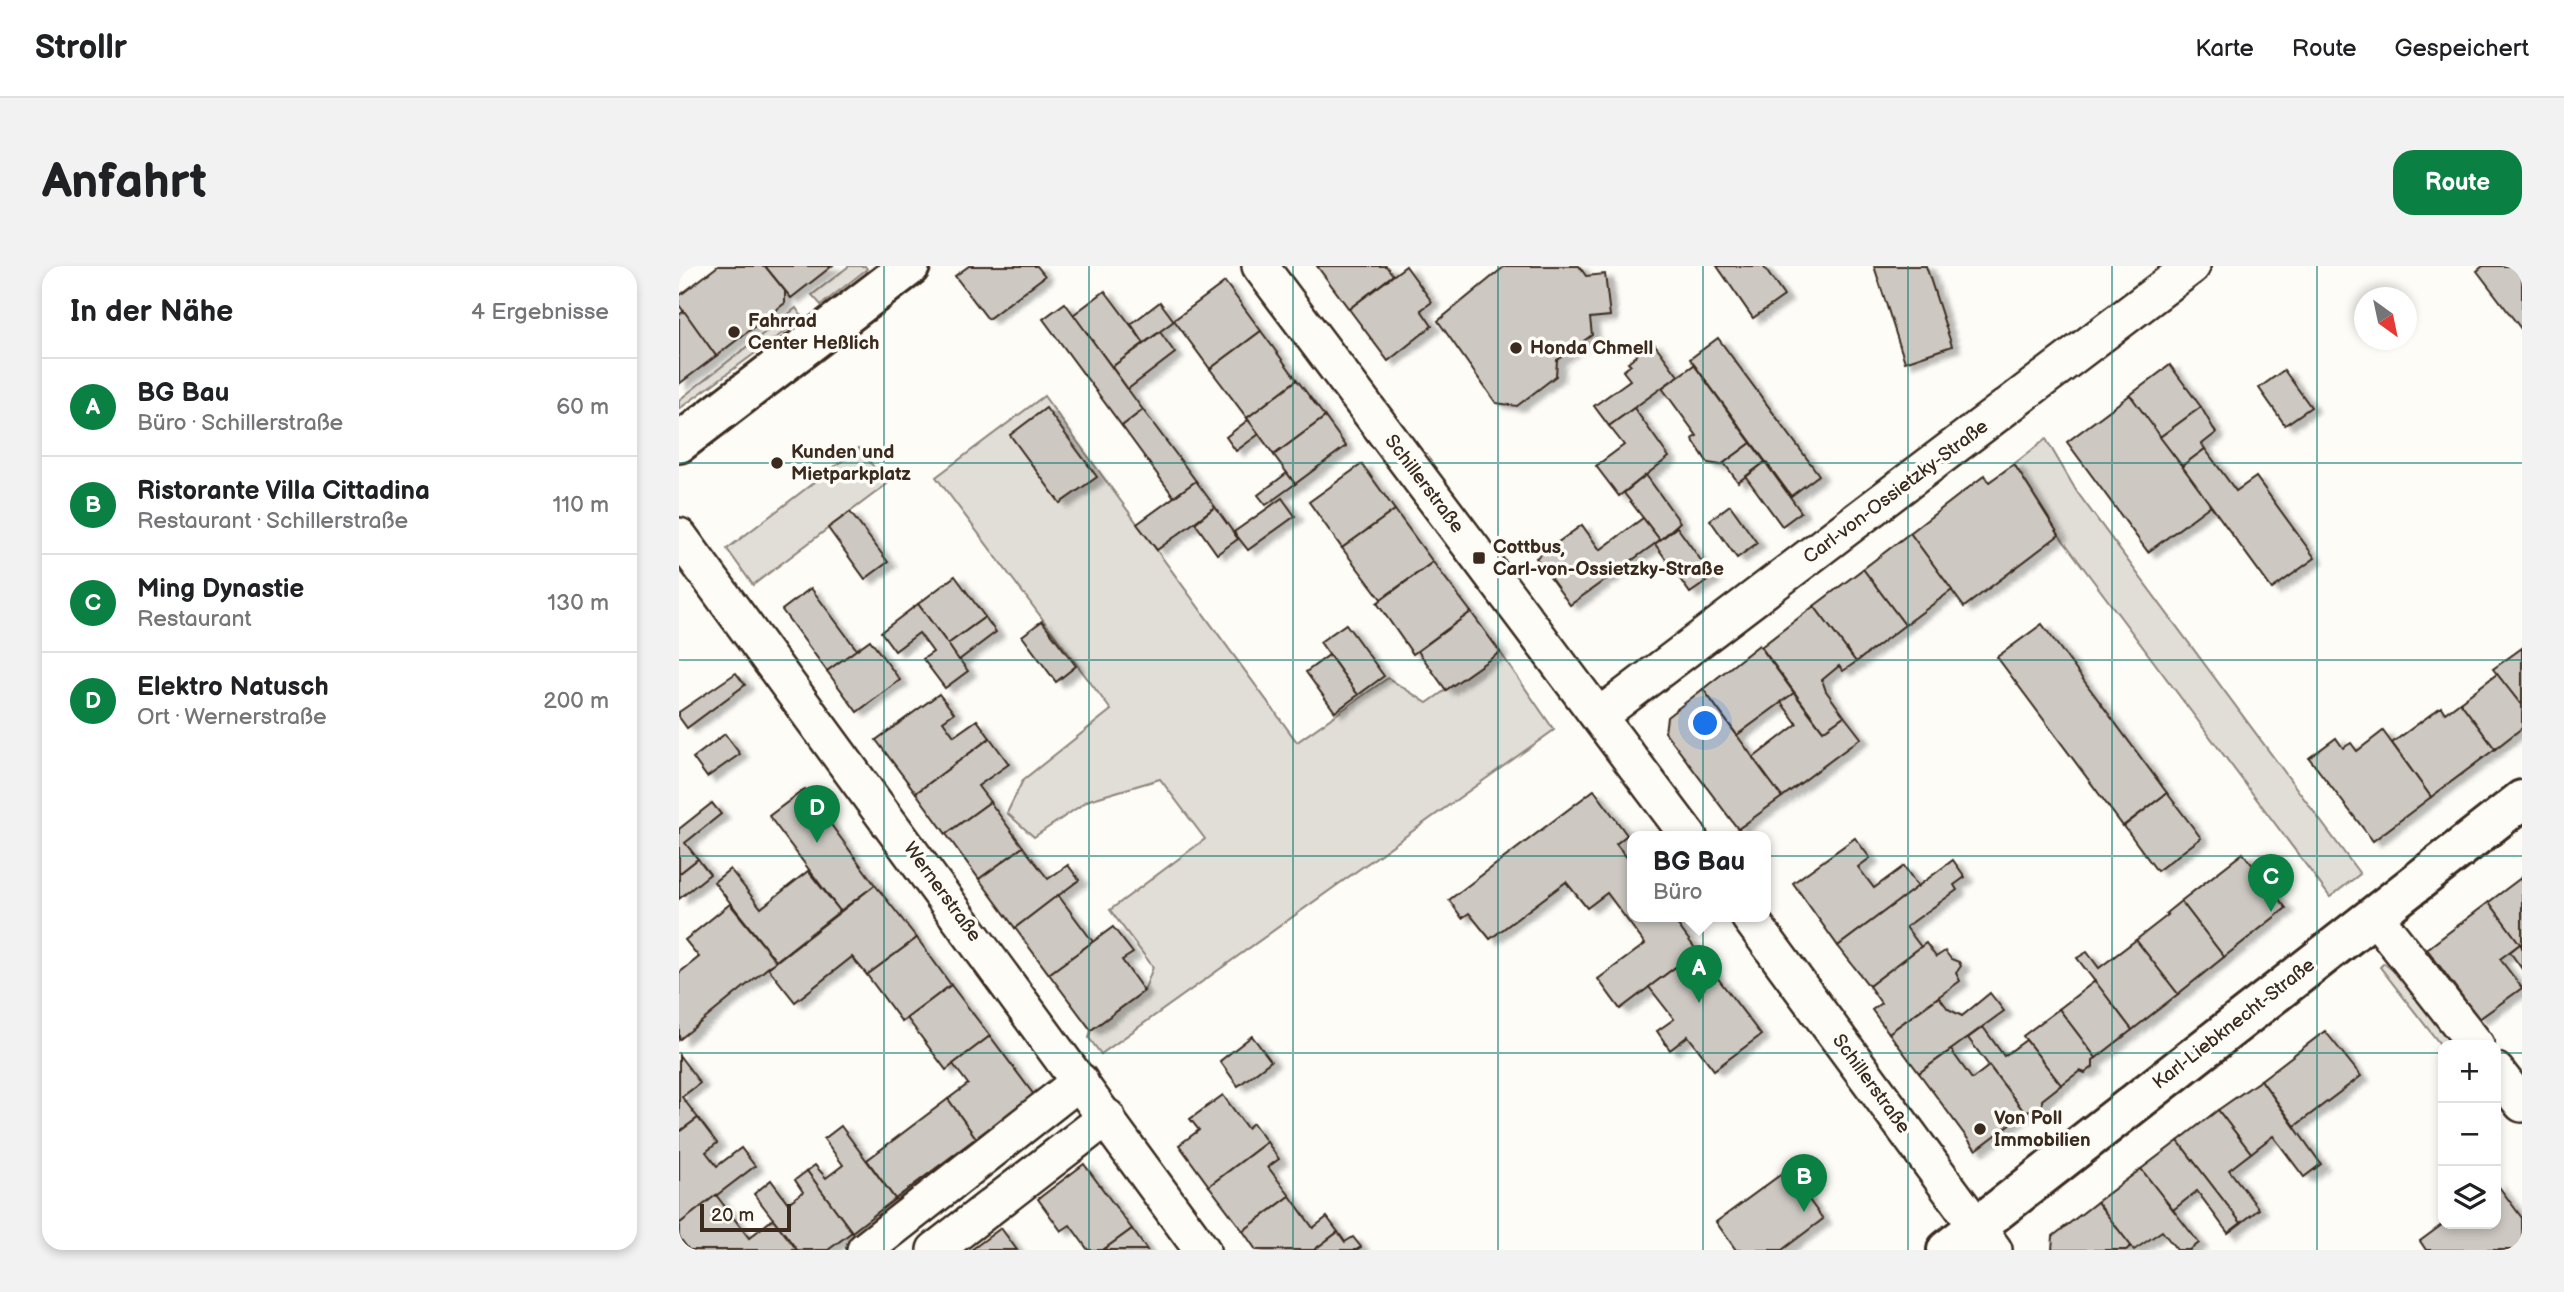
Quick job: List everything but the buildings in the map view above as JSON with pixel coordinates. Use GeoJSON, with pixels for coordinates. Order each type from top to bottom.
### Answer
{"type":"FeatureCollection","features":[{"type":"Feature","properties":{"kind":"main road"},"geometry":{"type":"LineString","coordinates":[[679,443],[911,266]]}},
{"type":"Feature","properties":{"kind":"main road","name":"Karl-Liebknecht-Straße"},"geometry":{"type":"LineString","coordinates":[[1973,1242],[2374,915],[2522,800]]}},
{"type":"Feature","properties":{"kind":"street","name":"Schillerstraße"},"geometry":{"type":"LineString","coordinates":[[1260,266],[1685,831]]}},
{"type":"Feature","properties":{"kind":"street","name":"Carl-von-Ossietzky-Straße"},"geometry":{"type":"LineString","coordinates":[[1599,716],[2192,266]]}},
{"type":"Feature","properties":{"kind":"street","name":"Wernerstraße"},"geometry":{"type":"LineString","coordinates":[[679,536],[1202,1250]]}},
{"type":"Feature","properties":{"kind":"street"},"geometry":{"type":"LineString","coordinates":[[2374,915],[2472,1040]]}},
{"type":"Feature","properties":{"kind":"street","name":"Schillerstraße"},"geometry":{"type":"LineString","coordinates":[[1752,922],[1973,1242]]}},
{"type":"Feature","properties":{"kind":"street"},"geometry":{"type":"LineString","coordinates":[[2501,1077],[2522,1104]]}},
{"type":"Feature","properties":{"kind":"street"},"geometry":{"type":"LineString","coordinates":[[865,1250],[1080,1081]]}},
{"type":"Feature","properties":{"kind":"street"},"geometry":{"type":"LineString","coordinates":[[935,1250],[1107,1117]]}},
{"type":"Feature","properties":{"kind":"shaded area"},"geometry":{"type":"Polygon","coordinates":[[[849,266],[865,266],[867,269],[821,305],[812,295],[849,266]]]}},
{"type":"Feature","properties":{"kind":"shaded area"},"geometry":{"type":"Polygon","coordinates":[[[796,308],[803,318],[679,409],[679,400],[796,308]]]}},
{"type":"Feature","properties":{"kind":"shaded area"},"geometry":{"type":"Polygon","coordinates":[[[1044,396],[1297,742],[1388,678],[1427,703],[1500,652],[1554,730],[1101,1054],[1089,1038],[1091,1030],[1144,991],[1153,967],[1110,910],[1205,839],[1160,779],[1089,800],[1034,837],[1007,813],[1023,780],[1111,710],[936,477],[1044,396]]]}},
{"type":"Feature","properties":{"kind":"shaded area"},"geometry":{"type":"Polygon","coordinates":[[[2046,439],[2077,492],[2360,874],[2330,897],[2059,535],[2014,464],[2046,439]]]}},
{"type":"Feature","properties":{"kind":"shaded area"},"geometry":{"type":"Polygon","coordinates":[[[859,448],[887,484],[753,585],[727,549],[859,448]]]}},
{"type":"Feature","properties":{"kind":"shaded area"},"geometry":{"type":"Polygon","coordinates":[[[2384,963],[2432,1004],[2460,1040],[2438,1042],[2380,967],[2384,963]]]}},
{"type":"Feature","properties":{"kind":"place","name":"Fahrrad Center Heßlich"},"geometry":{"type":"Point","coordinates":[734,332]}},
{"type":"Feature","properties":{"kind":"place","name":"Honda Chmell"},"geometry":{"type":"Point","coordinates":[1516,348]}},
{"type":"Feature","properties":{"kind":"place","name":"Kunden und Mietparkplatz"},"geometry":{"type":"Point","coordinates":[777,463]}},
{"type":"Feature","properties":{"kind":"place","name":"Cottbus, Carl-von-Ossietzky-Straße"},"geometry":{"type":"Point","coordinates":[1479,558]}},
{"type":"Feature","properties":{"kind":"place","name":"Elektro Natusch"},"geometry":{"type":"Point","coordinates":[817,843]}},
{"type":"Feature","properties":{"kind":"place","name":"Ming Dynastie"},"geometry":{"type":"Point","coordinates":[2271,912]}},
{"type":"Feature","properties":{"kind":"place","name":"BG Bau"},"geometry":{"type":"Point","coordinates":[1699,1003]}},
{"type":"Feature","properties":{"kind":"place","name":"Von Poll Immobilien"},"geometry":{"type":"Point","coordinates":[1980,1129]}},
{"type":"Feature","properties":{"kind":"place","name":"Ristorante Villa Cittadina"},"geometry":{"type":"Point","coordinates":[1804,1212]}}]}
